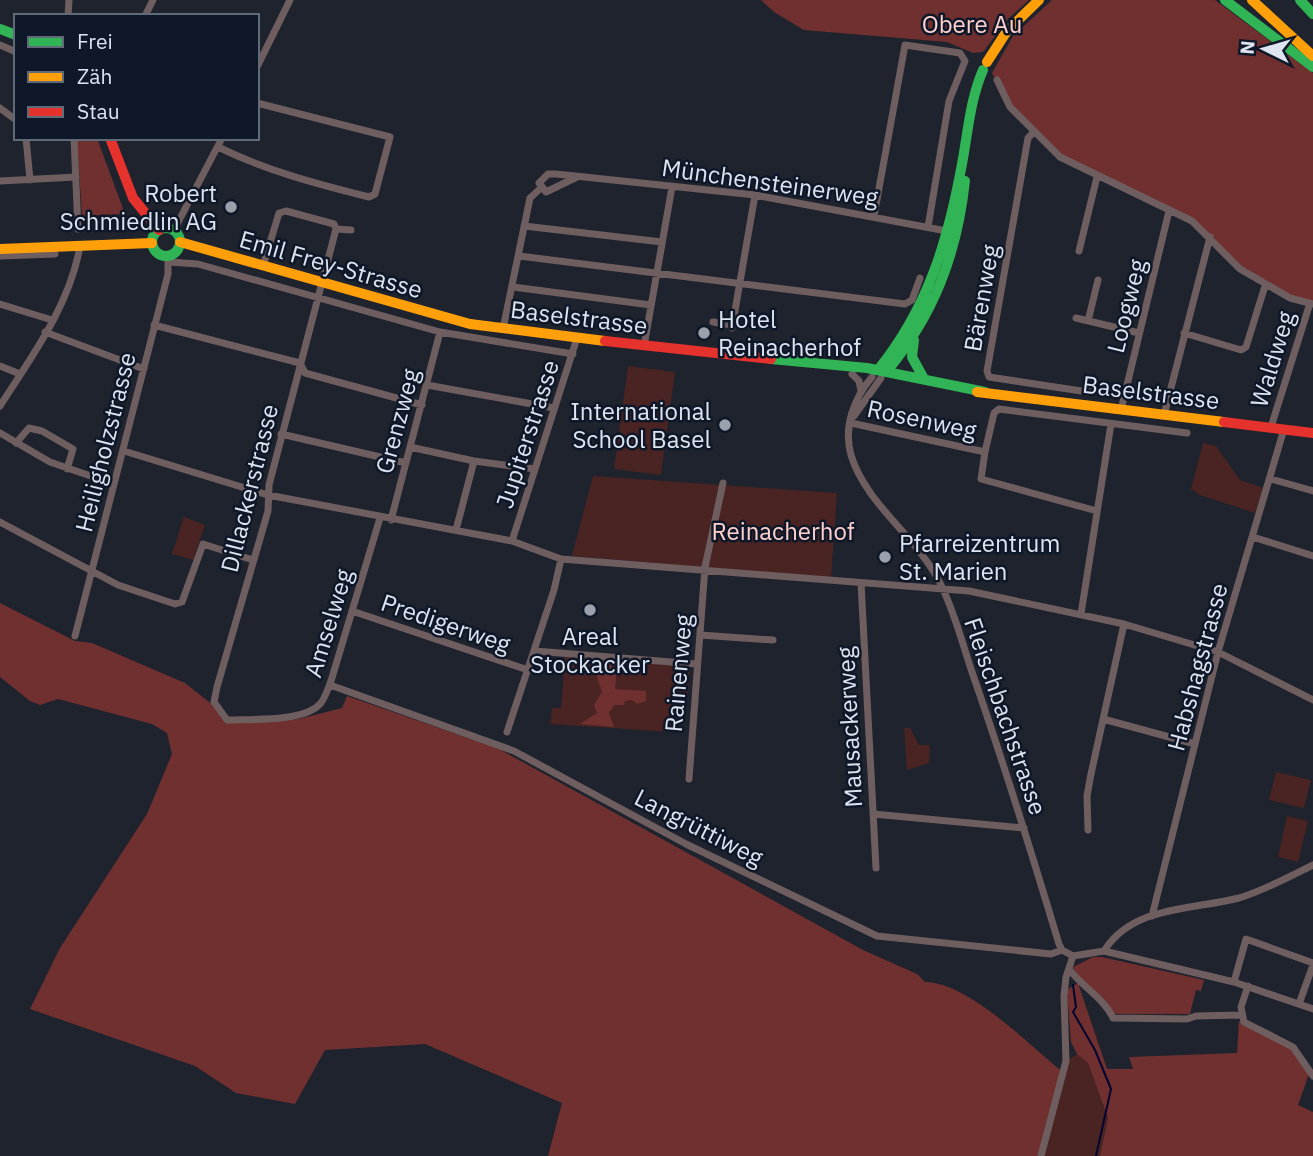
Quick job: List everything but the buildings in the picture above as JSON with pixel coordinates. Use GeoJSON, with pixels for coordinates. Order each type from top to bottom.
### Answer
{"type":"FeatureCollection","features":[{"type":"Feature","properties":{"kind":"main road"},"geometry":{"type":"LineString","coordinates":[[1225,0],[1313,67]]}},
{"type":"Feature","properties":{"kind":"main road"},"geometry":{"type":"LineString","coordinates":[[1252,0],[1313,56]]}},
{"type":"Feature","properties":{"kind":"main road"},"geometry":{"type":"LineString","coordinates":[[1266,0],[1313,44]]}},
{"type":"Feature","properties":{"kind":"main road"},"geometry":{"type":"LineString","coordinates":[[1300,0],[1313,14]]}},
{"type":"Feature","properties":{"kind":"main road"},"geometry":{"type":"LineString","coordinates":[[880,374],[915,338],[939,294],[952,232],[971,103],[985,66],[1007,31],[1038,2]]}},
{"type":"Feature","properties":{"kind":"main road"},"geometry":{"type":"LineString","coordinates":[[111,140],[133,198],[159,230]]}},
{"type":"Feature","properties":{"kind":"main road"},"geometry":{"type":"LineString","coordinates":[[152,243],[158,253],[169,259],[176,252],[180,242],[174,230],[159,230]]}},
{"type":"Feature","properties":{"kind":"main road"},"geometry":{"type":"LineString","coordinates":[[152,243],[159,230]]}},
{"type":"Feature","properties":{"kind":"main road"},"geometry":{"type":"LineString","coordinates":[[880,374],[919,316],[952,232]]}},
{"type":"Feature","properties":{"kind":"main road","name":"Emil Frey-Strasse"},"geometry":{"type":"LineString","coordinates":[[180,242],[470,324]]}},
{"type":"Feature","properties":{"kind":"main road"},"geometry":{"type":"LineString","coordinates":[[0,249],[152,243]]}},
{"type":"Feature","properties":{"kind":"main road","name":"Baselstrasse"},"geometry":{"type":"LineString","coordinates":[[470,324],[924,379],[985,392]]}},
{"type":"Feature","properties":{"kind":"main road"},"geometry":{"type":"LineString","coordinates":[[915,338],[912,357],[924,379]]}},
{"type":"Feature","properties":{"kind":"main road","name":"Baselstrasse"},"geometry":{"type":"LineString","coordinates":[[682,351],[696,357],[852,374],[880,374],[985,392],[1313,433]]}},
{"type":"Feature","properties":{"kind":"street"},"geometry":{"type":"LineString","coordinates":[[259,63],[290,0]]}},
{"type":"Feature","properties":{"kind":"street"},"geometry":{"type":"LineString","coordinates":[[874,216],[905,45],[937,48],[960,53],[965,61],[949,101],[928,227]]}},
{"type":"Feature","properties":{"kind":"street"},"geometry":{"type":"LineString","coordinates":[[997,80],[1010,107],[1060,157],[1192,221],[1240,269],[1265,286],[1290,298],[1311,303]]}},
{"type":"Feature","properties":{"kind":"street"},"geometry":{"type":"LineString","coordinates":[[218,147],[259,167],[369,197],[375,194],[390,137],[259,104]]}},
{"type":"Feature","properties":{"kind":"street","name":"Bärenweg"},"geometry":{"type":"LineString","coordinates":[[1033,132],[1028,138],[987,371],[995,379],[1088,392],[1116,388],[1125,391]]}},
{"type":"Feature","properties":{"kind":"street"},"geometry":{"type":"LineString","coordinates":[[26,140],[30,180]]}},
{"type":"Feature","properties":{"kind":"street"},"geometry":{"type":"LineString","coordinates":[[74,140],[78,229]]}},
{"type":"Feature","properties":{"kind":"street"},"geometry":{"type":"LineString","coordinates":[[174,230],[221,140]]}},
{"type":"Feature","properties":{"kind":"street","name":"Münchensteinerweg"},"geometry":{"type":"LineString","coordinates":[[541,188],[542,178],[548,174],[755,195],[952,232]]}},
{"type":"Feature","properties":{"kind":"street"},"geometry":{"type":"LineString","coordinates":[[0,181],[76,177]]}},
{"type":"Feature","properties":{"kind":"street"},"geometry":{"type":"LineString","coordinates":[[503,329],[530,198],[541,188],[547,192],[553,191],[577,177]]}},
{"type":"Feature","properties":{"kind":"street"},"geometry":{"type":"LineString","coordinates":[[1079,251],[1097,177]]}},
{"type":"Feature","properties":{"kind":"street"},"geometry":{"type":"LineString","coordinates":[[644,346],[671,187]]}},
{"type":"Feature","properties":{"kind":"street"},"geometry":{"type":"LineString","coordinates":[[713,322],[732,326],[755,195]]}},
{"type":"Feature","properties":{"kind":"street"},"geometry":{"type":"LineString","coordinates":[[263,266],[279,213],[286,211],[334,224],[336,229],[351,230]]}},
{"type":"Feature","properties":{"kind":"street","name":"Loogweg"},"geometry":{"type":"LineString","coordinates":[[1121,410],[1169,211]]}},
{"type":"Feature","properties":{"kind":"street"},"geometry":{"type":"LineString","coordinates":[[524,226],[662,242]]}},
{"type":"Feature","properties":{"kind":"street","name":"Dillackerstrasse"},"geometry":{"type":"LineString","coordinates":[[214,702],[268,511],[268,495],[281,434],[336,229]]}},
{"type":"Feature","properties":{"kind":"street"},"geometry":{"type":"LineString","coordinates":[[1164,415],[1210,237]]}},
{"type":"Feature","properties":{"kind":"street"},"geometry":{"type":"LineString","coordinates":[[1,402],[52,320],[76,270],[80,246]]}},
{"type":"Feature","properties":{"kind":"street"},"geometry":{"type":"LineString","coordinates":[[0,256],[55,254]]}},
{"type":"Feature","properties":{"kind":"street"},"geometry":{"type":"LineString","coordinates":[[519,256],[905,304],[912,300],[920,278]]}},
{"type":"Feature","properties":{"kind":"street","name":"Baselstrasse"},"geometry":{"type":"LineString","coordinates":[[169,259],[198,264],[440,332],[573,354]]}},
{"type":"Feature","properties":{"kind":"street","name":"Heiligholzstrasse"},"geometry":{"type":"LineString","coordinates":[[75,636],[124,451],[169,259]]}},
{"type":"Feature","properties":{"kind":"street"},"geometry":{"type":"LineString","coordinates":[[1088,321],[1098,280]]}},
{"type":"Feature","properties":{"kind":"street"},"geometry":{"type":"LineString","coordinates":[[1184,332],[1241,350],[1246,348],[1265,286]]}},
{"type":"Feature","properties":{"kind":"street"},"geometry":{"type":"LineString","coordinates":[[513,287],[651,304]]}},
{"type":"Feature","properties":{"kind":"street","name":"Waldweg"},"geometry":{"type":"LineString","coordinates":[[1271,427],[1311,303]]}},
{"type":"Feature","properties":{"kind":"street"},"geometry":{"type":"LineString","coordinates":[[0,304],[52,320]]}},
{"type":"Feature","properties":{"kind":"street"},"geometry":{"type":"LineString","coordinates":[[1076,318],[1139,333]]}},
{"type":"Feature","properties":{"kind":"street"},"geometry":{"type":"LineString","coordinates":[[154,325],[300,363],[305,373],[422,405]]}},
{"type":"Feature","properties":{"kind":"street"},"geometry":{"type":"LineString","coordinates":[[45,332],[144,369]]}},
{"type":"Feature","properties":{"kind":"street","name":"Grenzweg"},"geometry":{"type":"LineString","coordinates":[[391,520],[440,332]]}},
{"type":"Feature","properties":{"kind":"street","name":"Jupiterstrasse"},"geometry":{"type":"LineString","coordinates":[[512,541],[577,338]]}},
{"type":"Feature","properties":{"kind":"street"},"geometry":{"type":"LineString","coordinates":[[0,366],[20,374]]}},
{"type":"Feature","properties":{"kind":"street"},"geometry":{"type":"LineString","coordinates":[[852,374],[859,381],[861,391]]}},
{"type":"Feature","properties":{"kind":"street"},"geometry":{"type":"LineString","coordinates":[[851,423],[880,374]]}},
{"type":"Feature","properties":{"kind":"street","name":"Fleischbachstrasse"},"geometry":{"type":"LineString","coordinates":[[880,374],[861,391],[851,423],[850,454],[860,477],[919,547],[943,588],[1062,950]]}},
{"type":"Feature","properties":{"kind":"street"},"geometry":{"type":"LineString","coordinates":[[427,385],[554,408]]}},
{"type":"Feature","properties":{"kind":"street","name":"Rosenweg"},"geometry":{"type":"LineString","coordinates":[[1097,511],[981,479],[994,413],[999,409],[1188,433]]}},
{"type":"Feature","properties":{"kind":"street","name":"Rosenweg"},"geometry":{"type":"LineString","coordinates":[[851,423],[985,452]]}},
{"type":"Feature","properties":{"kind":"street"},"geometry":{"type":"LineString","coordinates":[[1081,614],[1111,424]]}},
{"type":"Feature","properties":{"kind":"street"},"geometry":{"type":"LineString","coordinates":[[16,443],[29,428],[42,431],[73,449],[67,469]]}},
{"type":"Feature","properties":{"kind":"street","name":"Habshagstrasse"},"geometry":{"type":"LineString","coordinates":[[1152,916],[1219,652],[1284,429]]}},
{"type":"Feature","properties":{"kind":"street"},"geometry":{"type":"LineString","coordinates":[[0,433],[67,469],[114,484]]}},
{"type":"Feature","properties":{"kind":"street"},"geometry":{"type":"LineString","coordinates":[[281,434],[406,463]]}},
{"type":"Feature","properties":{"kind":"street"},"geometry":{"type":"LineString","coordinates":[[410,447],[474,461],[535,469]]}},
{"type":"Feature","properties":{"kind":"street"},"geometry":{"type":"LineString","coordinates":[[124,451],[268,495],[512,541],[561,559],[943,588],[1081,614],[1219,652],[1313,700]]}},
{"type":"Feature","properties":{"kind":"street"},"geometry":{"type":"LineString","coordinates":[[456,530],[474,461]]}},
{"type":"Feature","properties":{"kind":"street"},"geometry":{"type":"LineString","coordinates":[[1271,480],[1313,491]]}},
{"type":"Feature","properties":{"kind":"street","name":"Rainenweg"},"geometry":{"type":"LineString","coordinates":[[689,779],[705,570],[723,483]]}},
{"type":"Feature","properties":{"kind":"street","name":"Amselweg"},"geometry":{"type":"LineString","coordinates":[[214,702],[227,720],[309,713],[321,704],[330,685],[380,518]]}},
{"type":"Feature","properties":{"kind":"street"},"geometry":{"type":"LineString","coordinates":[[0,522],[118,585],[175,604],[182,602],[202,544],[253,560]]}},
{"type":"Feature","properties":{"kind":"street"},"geometry":{"type":"LineString","coordinates":[[1254,537],[1313,556]]}},
{"type":"Feature","properties":{"kind":"street"},"geometry":{"type":"LineString","coordinates":[[507,732],[535,651],[561,559]]}},
{"type":"Feature","properties":{"kind":"street","name":"Mausackerweg"},"geometry":{"type":"LineString","coordinates":[[861,583],[876,868]]}},
{"type":"Feature","properties":{"kind":"street","name":"Predigerweg"},"geometry":{"type":"LineString","coordinates":[[352,611],[528,670]]}},
{"type":"Feature","properties":{"kind":"street"},"geometry":{"type":"LineString","coordinates":[[1088,830],[1087,796],[1124,624]]}},
{"type":"Feature","properties":{"kind":"street"},"geometry":{"type":"LineString","coordinates":[[700,635],[773,640]]}},
{"type":"Feature","properties":{"kind":"street"},"geometry":{"type":"LineString","coordinates":[[535,651],[696,664]]}},
{"type":"Feature","properties":{"kind":"street","name":"Langrüttiweg"},"geometry":{"type":"LineString","coordinates":[[330,685],[513,751],[686,844],[877,936],[1051,954],[1062,950]]}},
{"type":"Feature","properties":{"kind":"street"},"geometry":{"type":"LineString","coordinates":[[1103,719],[1195,744]]}},
{"type":"Feature","properties":{"kind":"street"},"geometry":{"type":"LineString","coordinates":[[873,814],[1024,828]]}},
{"type":"Feature","properties":{"kind":"street"},"geometry":{"type":"LineString","coordinates":[[1104,951],[1119,932],[1152,916],[1238,898],[1313,865]]}},
{"type":"Feature","properties":{"kind":"street"},"geometry":{"type":"LineString","coordinates":[[1234,982],[1247,939],[1313,964],[1299,1004]]}},
{"type":"Feature","properties":{"kind":"street"},"geometry":{"type":"LineString","coordinates":[[1062,950],[1073,956],[1104,951],[1234,982],[1313,1009]]}},
{"type":"Feature","properties":{"kind":"street"},"geometry":{"type":"LineString","coordinates":[[1041,1156],[1066,1061],[1064,996],[1073,956]]}},
{"type":"Feature","properties":{"kind":"street"},"geometry":{"type":"LineString","coordinates":[[1069,969],[1091,994],[1108,1007],[1113,1018],[1187,1019],[1241,1016]]}},
{"type":"Feature","properties":{"kind":"street"},"geometry":{"type":"LineString","coordinates":[[1248,986],[1241,1016],[1244,1022],[1293,1047],[1313,1076]]}},
{"type":"Feature","properties":{"kind":"green space","name":"Obere Au"},"geometry":{"type":"Polygon","coordinates":[[[761,0],[1029,0],[1008,19],[983,52],[973,53],[947,42],[804,30],[774,12],[761,0]]]}},
{"type":"Feature","properties":{"kind":"green space"},"geometry":{"type":"Polygon","coordinates":[[[1052,0],[1215,0],[1313,73],[1313,304],[1290,298],[1240,269],[1192,221],[1060,157],[1010,107],[992,73],[1013,36],[1052,0]]]}},
{"type":"Feature","properties":{"kind":"green space"},"geometry":{"type":"Polygon","coordinates":[[[77,140],[98,140],[125,214],[82,216],[77,140]]]}},
{"type":"Feature","properties":{"kind":"green space"},"geometry":{"type":"Polygon","coordinates":[[[628,366],[675,372],[661,475],[614,469],[628,366]]]}},
{"type":"Feature","properties":{"kind":"green space"},"geometry":{"type":"Polygon","coordinates":[[[1203,443],[1216,446],[1240,480],[1263,488],[1255,513],[1200,495],[1191,489],[1203,443]]]}},
{"type":"Feature","properties":{"kind":"green space","name":"Reinacherhof"},"geometry":{"type":"Polygon","coordinates":[[[593,476],[837,493],[831,578],[572,556],[593,476]]]}},
{"type":"Feature","properties":{"kind":"green space"},"geometry":{"type":"Polygon","coordinates":[[[184,517],[205,525],[193,560],[172,554],[184,517]]]}},
{"type":"Feature","properties":{"kind":"green space"},"geometry":{"type":"Polygon","coordinates":[[[0,603],[75,641],[92,643],[185,683],[214,706],[225,723],[299,719],[342,708],[347,696],[499,749],[863,950],[917,974],[925,982],[960,992],[979,1003],[1063,1072],[1041,1156],[548,1156],[562,1103],[425,1044],[325,1050],[295,1104],[236,1093],[195,1066],[30,1009],[60,948],[147,814],[172,754],[167,733],[152,724],[58,699],[40,705],[30,701],[0,677],[0,603]]]}},
{"type":"Feature","properties":{"kind":"green space"},"geometry":{"type":"Polygon","coordinates":[[[565,655],[690,665],[688,696],[683,697],[681,715],[672,732],[550,724],[552,708],[561,708],[565,655]]]}},
{"type":"Feature","properties":{"kind":"green space"},"geometry":{"type":"Polygon","coordinates":[[[604,660],[646,666],[645,671],[617,668],[615,689],[646,691],[646,701],[637,704],[632,700],[625,701],[624,705],[614,705],[609,713],[614,727],[580,724],[597,713],[594,705],[602,692],[595,671],[597,663],[604,660]]]}},
{"type":"Feature","properties":{"kind":"green space"},"geometry":{"type":"Polygon","coordinates":[[[904,728],[910,728],[919,745],[930,745],[929,763],[907,770],[904,728]]]}},
{"type":"Feature","properties":{"kind":"green space"},"geometry":{"type":"Polygon","coordinates":[[[1276,772],[1311,780],[1304,808],[1269,800],[1276,772]]]}},
{"type":"Feature","properties":{"kind":"green space"},"geometry":{"type":"Polygon","coordinates":[[[1287,816],[1308,821],[1298,862],[1278,857],[1287,816]]]}},
{"type":"Feature","properties":{"kind":"green space"},"geometry":{"type":"Polygon","coordinates":[[[1093,957],[1204,980],[1201,991],[1196,990],[1190,1014],[1113,1014],[1105,1002],[1082,981],[1073,967],[1093,957]]]}},
{"type":"Feature","properties":{"kind":"green space"},"geometry":{"type":"Polygon","coordinates":[[[1078,983],[1107,1069],[1133,1069],[1129,1057],[1237,1053],[1239,1021],[1293,1050],[1309,1074],[1298,1105],[1313,1112],[1313,1156],[1100,1156],[1108,1118],[1088,1063],[1077,1054],[1071,1042],[1067,990],[1078,983]]]}},
{"type":"Feature","properties":{"kind":"green space"},"geometry":{"type":"Polygon","coordinates":[[[1077,1054],[1088,1063],[1108,1118],[1100,1156],[1041,1156],[1066,1061],[1077,1054]]]}},
{"type":"Feature","properties":{"kind":"waterway"},"geometry":{"type":"LineString","coordinates":[[1073,985],[1076,1007],[1073,1012],[1095,1050],[1111,1089],[1096,1156]]}},
{"type":"Feature","properties":{"kind":"traffic: fast"},"geometry":{"type":"LineString","coordinates":[[1225,0],[1313,67]]}},
{"type":"Feature","properties":{"kind":"traffic: fast"},"geometry":{"type":"LineString","coordinates":[[1300,0],[1313,14]]}},
{"type":"Feature","properties":{"kind":"traffic: fast"},"geometry":{"type":"LineString","coordinates":[[0,29],[14,34]]}},
{"type":"Feature","properties":{"kind":"traffic: fast"},"geometry":{"type":"LineString","coordinates":[[878,370],[910,322],[934,273],[950,220],[972,104],[983,70]]}},
{"type":"Feature","properties":{"kind":"traffic: fast"},"geometry":{"type":"LineString","coordinates":[[887,371],[918,328],[941,282],[956,234],[965,181]]}},
{"type":"Feature","properties":{"kind":"traffic: fast"},"geometry":{"type":"LineString","coordinates":[[166,228],[176,232],[180,242],[176,252],[166,256],[156,252],[152,242],[156,232],[166,228]]}},
{"type":"Feature","properties":{"kind":"traffic: fast"},"geometry":{"type":"LineString","coordinates":[[914,340],[912,357],[924,379]]}},
{"type":"Feature","properties":{"kind":"traffic: fast"},"geometry":{"type":"LineString","coordinates":[[771,359],[867,368],[985,392]]}},
{"type":"Feature","properties":{"kind":"traffic: slow"},"geometry":{"type":"LineString","coordinates":[[987,62],[1007,31],[1039,0]]}},
{"type":"Feature","properties":{"kind":"traffic: slow"},"geometry":{"type":"LineString","coordinates":[[1252,0],[1313,56]]}},
{"type":"Feature","properties":{"kind":"traffic: slow"},"geometry":{"type":"LineString","coordinates":[[180,242],[470,324],[605,341]]}},
{"type":"Feature","properties":{"kind":"traffic: slow"},"geometry":{"type":"LineString","coordinates":[[0,249],[152,243]]}},
{"type":"Feature","properties":{"kind":"traffic: slow"},"geometry":{"type":"LineString","coordinates":[[977,392],[1224,422]]}},
{"type":"Feature","properties":{"kind":"traffic: jam"},"geometry":{"type":"LineString","coordinates":[[111,140],[133,198],[159,230]]}},
{"type":"Feature","properties":{"kind":"traffic: jam"},"geometry":{"type":"LineString","coordinates":[[605,341],[771,359]]}},
{"type":"Feature","properties":{"kind":"traffic: jam"},"geometry":{"type":"LineString","coordinates":[[1224,422],[1313,433]]}},
{"type":"Feature","properties":{"kind":"place","name":"Robert Schmiedlin AG"},"geometry":{"type":"Point","coordinates":[231,207]}},
{"type":"Feature","properties":{"kind":"place","name":"Hotel Reinacherhof"},"geometry":{"type":"Point","coordinates":[704,333]}},
{"type":"Feature","properties":{"kind":"place","name":"International School Basel"},"geometry":{"type":"Point","coordinates":[725,425]}},
{"type":"Feature","properties":{"kind":"place","name":"Pfarreizentrum St. Marien"},"geometry":{"type":"Point","coordinates":[885,557]}},
{"type":"Feature","properties":{"kind":"place","name":"Areal Stockacker"},"geometry":{"type":"Point","coordinates":[590,610]}}]}
